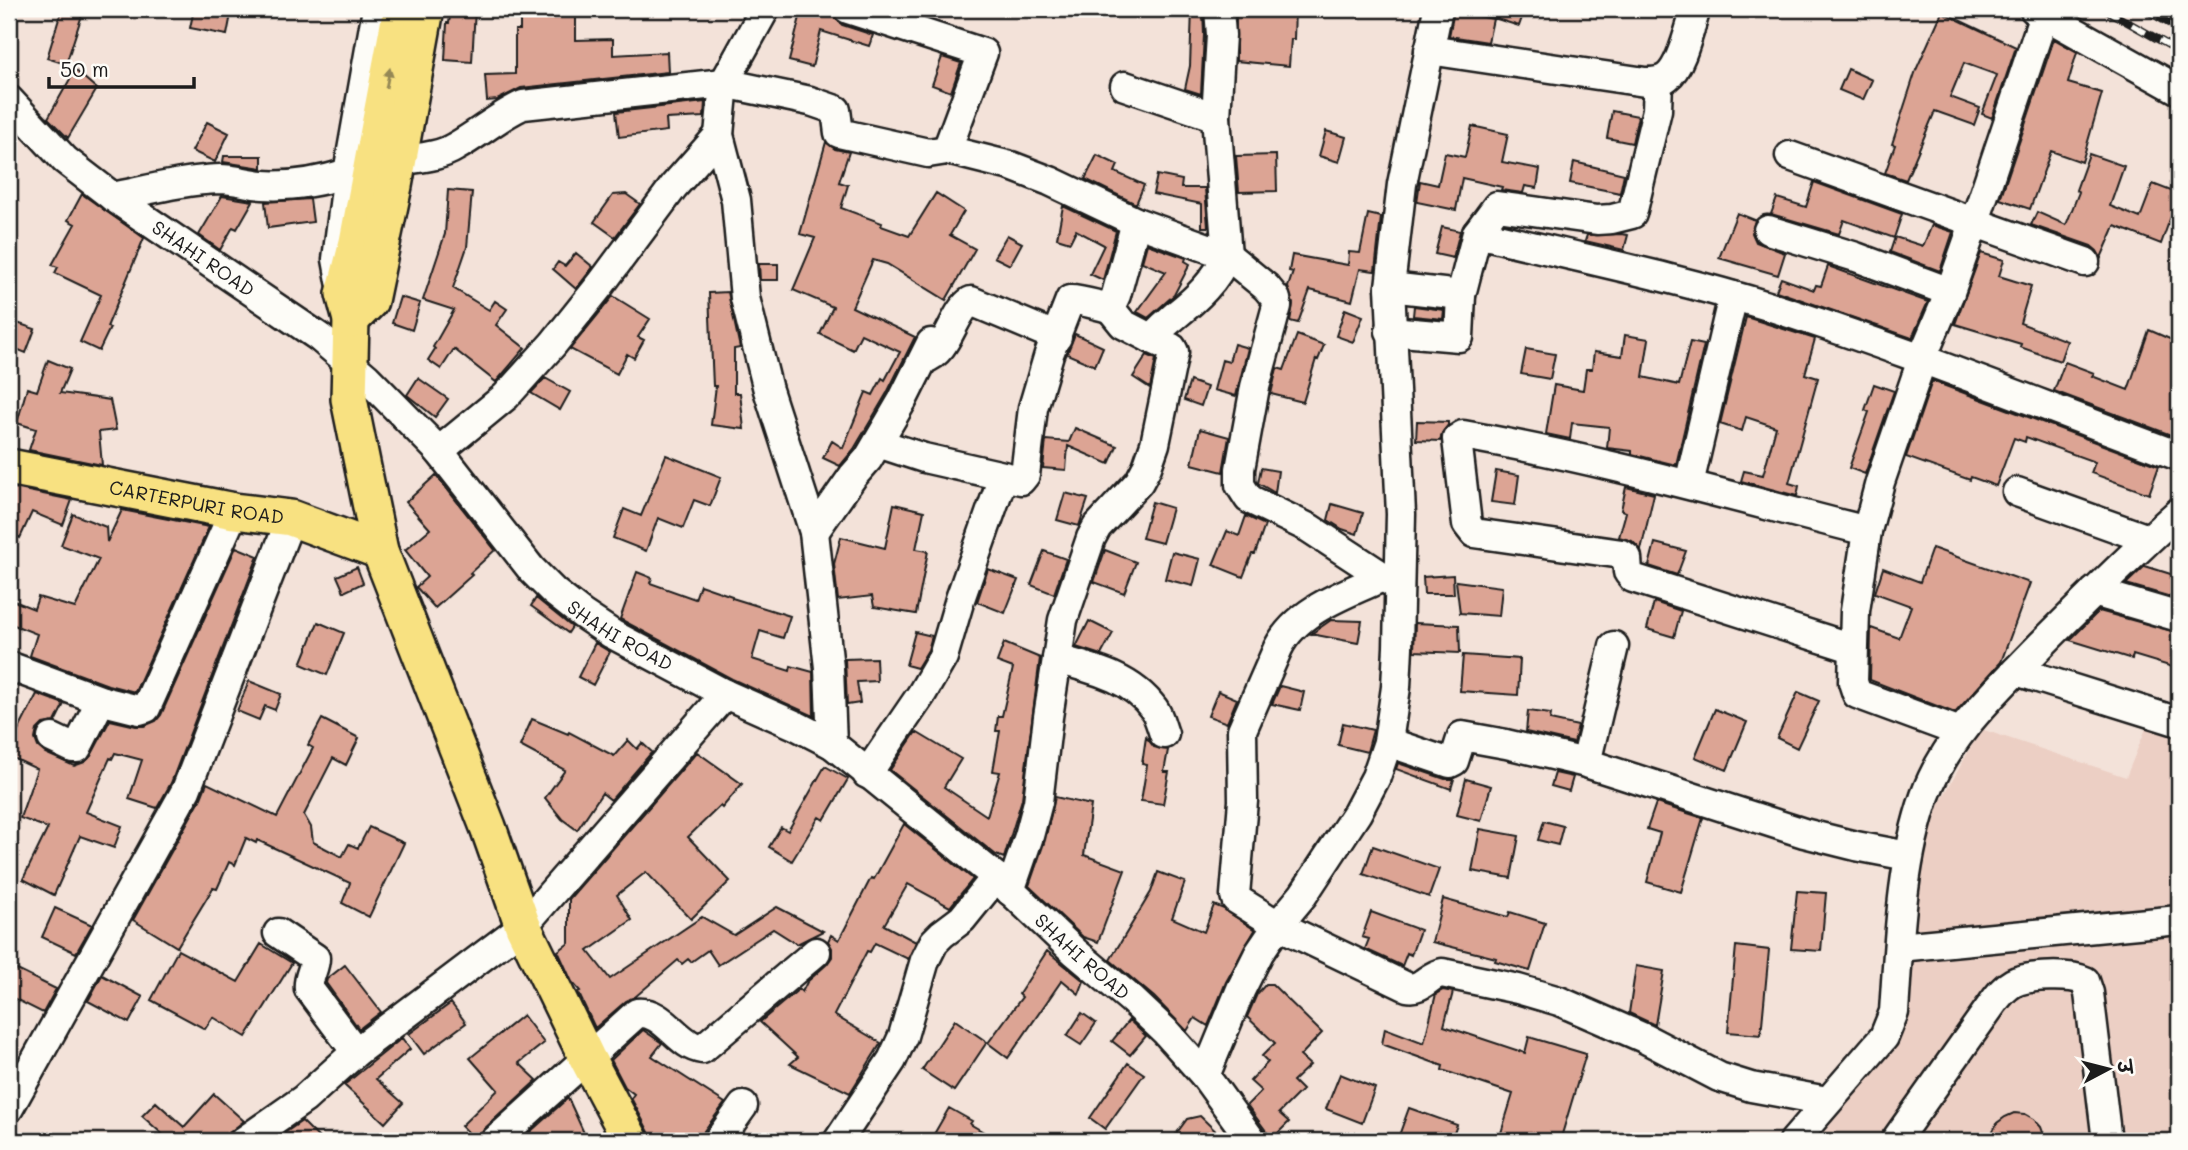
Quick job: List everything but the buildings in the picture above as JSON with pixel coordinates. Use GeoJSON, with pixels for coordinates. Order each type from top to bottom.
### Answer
{"type":"FeatureCollection","features":[{"type":"Feature","properties":{"kind":"main road"},"geometry":{"type":"LineString","coordinates":[[401,9],[368,247],[355,305],[349,399],[380,551],[488,827],[523,926],[631,1141]]}},
{"type":"Feature","properties":{"kind":"main road"},"geometry":{"type":"LineString","coordinates":[[368,247],[394,186],[426,9]]}},
{"type":"Feature","properties":{"kind":"main road","name":"CARTERPURI ROAD"},"geometry":{"type":"LineString","coordinates":[[9,467],[234,511],[291,518],[380,551]]}},
{"type":"Feature","properties":{"kind":"street"},"geometry":{"type":"LineString","coordinates":[[377,9],[348,173],[337,259],[355,305],[383,288],[442,9]]}},
{"type":"Feature","properties":{"kind":"street"},"geometry":{"type":"LineString","coordinates":[[765,9],[724,83],[719,135],[736,200],[745,298],[771,401],[814,533],[829,668],[832,744]]}},
{"type":"Feature","properties":{"kind":"street"},"geometry":{"type":"LineString","coordinates":[[848,9],[983,53],[947,150]]}},
{"type":"Feature","properties":{"kind":"street"},"geometry":{"type":"LineString","coordinates":[[1152,339],[1206,289],[1222,268],[1227,255],[1216,117],[1221,35],[1219,9]]}},
{"type":"Feature","properties":{"kind":"street"},"geometry":{"type":"LineString","coordinates":[[1205,1076],[1259,953],[1303,895],[1357,813],[1376,777],[1388,742],[1396,687],[1391,582],[1401,514],[1390,331],[1390,286],[1402,184],[1438,9]]}},
{"type":"Feature","properties":{"kind":"street"},"geometry":{"type":"LineString","coordinates":[[1429,50],[1658,82],[1668,77],[1676,67],[1696,9]]}},
{"type":"Feature","properties":{"kind":"street"},"geometry":{"type":"LineString","coordinates":[[1960,732],[1857,694],[1853,682],[1852,648],[1856,601],[1867,531],[1880,482],[1974,224],[2039,12],[2179,90]]}},
{"type":"Feature","properties":{"kind":"street"},"geometry":{"type":"LineString","coordinates":[[1390,331],[1459,337],[1461,295],[1477,233],[1497,206],[1597,220],[1632,214],[1657,110],[1658,82]]}},
{"type":"Feature","properties":{"kind":"street"},"geometry":{"type":"LineString","coordinates":[[411,159],[454,148],[506,112],[523,105],[724,83],[810,101],[836,110],[839,133],[928,153],[947,150],[1011,166],[1050,181],[1136,222],[1227,255],[1266,287],[1276,299],[1277,306],[1255,387],[1243,455],[1240,485],[1244,493],[1249,499],[1309,528],[1391,582]]}},
{"type":"Feature","properties":{"kind":"street"},"geometry":{"type":"LineString","coordinates":[[1125,86],[1216,117]]}},
{"type":"Feature","properties":{"kind":"street","name":"SHAHI ROAD"},"geometry":{"type":"LineString","coordinates":[[9,100],[65,160],[113,197],[318,337],[350,362],[439,452],[532,570],[554,592],[612,634],[725,694],[832,744],[1003,884],[1074,952],[1165,1031],[1205,1076],[1252,1141]]}},
{"type":"Feature","properties":{"kind":"street"},"geometry":{"type":"LineString","coordinates":[[439,452],[506,396],[553,344],[601,285],[674,186],[719,135]]}},
{"type":"Feature","properties":{"kind":"street"},"geometry":{"type":"LineString","coordinates":[[1790,156],[2084,262]]}},
{"type":"Feature","properties":{"kind":"street"},"geometry":{"type":"LineString","coordinates":[[113,197],[215,180],[236,179],[259,185],[290,187],[348,173]]}},
{"type":"Feature","properties":{"kind":"street"},"geometry":{"type":"LineString","coordinates":[[1110,308],[1136,222]]}},
{"type":"Feature","properties":{"kind":"street"},"geometry":{"type":"LineString","coordinates":[[1768,230],[1856,257],[1950,292]]}},
{"type":"Feature","properties":{"kind":"street"},"geometry":{"type":"LineString","coordinates":[[1477,233],[1733,296],[1923,358],[2179,456]]}},
{"type":"Feature","properties":{"kind":"street"},"geometry":{"type":"LineString","coordinates":[[1390,286],[1461,295]]}},
{"type":"Feature","properties":{"kind":"street"},"geometry":{"type":"LineString","coordinates":[[1689,484],[1733,296]]}},
{"type":"Feature","properties":{"kind":"street"},"geometry":{"type":"LineString","coordinates":[[838,1141],[892,1060],[903,1036],[925,960],[934,942],[1003,884],[1029,836],[1038,802],[1063,620],[1091,538],[1104,518],[1139,482],[1155,444],[1174,352],[1172,348],[1123,324],[1110,308],[1086,304],[1076,299],[1070,300],[1032,408],[1025,475],[1021,480],[924,458],[878,443]]}},
{"type":"Feature","properties":{"kind":"street"},"geometry":{"type":"LineString","coordinates":[[814,533],[853,476],[868,460],[928,351],[933,356],[971,301],[1058,337]]}},
{"type":"Feature","properties":{"kind":"street"},"geometry":{"type":"LineString","coordinates":[[1852,648],[1633,579],[1628,572],[1627,558],[1622,554],[1474,533],[1467,524],[1457,439],[1463,435],[1513,444],[1689,484],[1867,531]]}},
{"type":"Feature","properties":{"kind":"street"},"geometry":{"type":"LineString","coordinates":[[867,774],[921,695],[943,657],[960,599],[1003,477]]}},
{"type":"Feature","properties":{"kind":"street"},"geometry":{"type":"LineString","coordinates":[[2017,492],[2148,539]]}},
{"type":"Feature","properties":{"kind":"street"},"geometry":{"type":"LineString","coordinates":[[9,666],[103,701],[143,710],[148,705],[234,511]]}},
{"type":"Feature","properties":{"kind":"street"},"geometry":{"type":"LineString","coordinates":[[1794,1141],[1884,1037],[1890,1026],[1894,1012],[1908,856],[1926,793],[1960,732],[2094,592],[2179,512]]}},
{"type":"Feature","properties":{"kind":"street"},"geometry":{"type":"LineString","coordinates":[[9,1108],[186,790],[291,518]]}},
{"type":"Feature","properties":{"kind":"street"},"geometry":{"type":"LineString","coordinates":[[1391,582],[1342,596],[1294,624],[1284,635],[1245,723],[1241,746],[1243,801],[1235,895],[1240,903],[1278,925],[1408,987],[1420,987],[1432,976],[1442,973],[1518,989],[1559,1001],[1601,1018],[1719,1077],[1751,1087],[1827,1101]]}},
{"type":"Feature","properties":{"kind":"street"},"geometry":{"type":"LineString","coordinates":[[2094,592],[2179,617]]}},
{"type":"Feature","properties":{"kind":"street"},"geometry":{"type":"LineString","coordinates":[[1586,763],[1614,646]]}},
{"type":"Feature","properties":{"kind":"street"},"geometry":{"type":"LineString","coordinates":[[1058,659],[1105,672],[1123,682],[1155,710],[1164,734]]}},
{"type":"Feature","properties":{"kind":"street"},"geometry":{"type":"LineString","coordinates":[[2016,671],[2179,722]]}},
{"type":"Feature","properties":{"kind":"street"},"geometry":{"type":"LineString","coordinates":[[244,1141],[304,1099],[356,1052],[523,926],[725,694]]}},
{"type":"Feature","properties":{"kind":"street"},"geometry":{"type":"LineString","coordinates":[[52,738],[77,748],[103,701]]}},
{"type":"Feature","properties":{"kind":"street"},"geometry":{"type":"LineString","coordinates":[[1388,742],[1450,763],[1454,761],[1460,739],[1462,736],[1468,736],[1586,763],[1804,833],[1908,856]]}},
{"type":"Feature","properties":{"kind":"street"},"geometry":{"type":"LineString","coordinates":[[1899,947],[2179,920]]}},
{"type":"Feature","properties":{"kind":"street"},"geometry":{"type":"LineString","coordinates":[[278,933],[315,958],[308,983],[309,989],[356,1052]]}},
{"type":"Feature","properties":{"kind":"street"},"geometry":{"type":"LineString","coordinates":[[495,1141],[631,1017],[644,1012],[652,1015],[694,1047],[702,1049],[816,953]]}},
{"type":"Feature","properties":{"kind":"street"},"geometry":{"type":"LineString","coordinates":[[1895,1141],[2006,988],[2016,981],[2069,976],[2085,981],[2089,993],[2108,1141]]}},
{"type":"Feature","properties":{"kind":"street"},"geometry":{"type":"LineString","coordinates":[[718,1141],[743,1106]]}},
{"type":"Feature","properties":{"kind":"shaded area"},"geometry":{"type":"Polygon","coordinates":[[[2149,721],[2179,730],[2179,1141],[1796,1141],[1902,1035],[1904,952],[1920,839],[1981,729],[2126,777],[2149,721]]]}},
{"type":"Feature","properties":{"kind":"railway"},"geometry":{"type":"LineString","coordinates":[[2104,9],[2179,51]]}},
{"type":"Feature","properties":{"kind":"railway"},"geometry":{"type":"LineString","coordinates":[[2144,9],[2179,29]]}}]}
